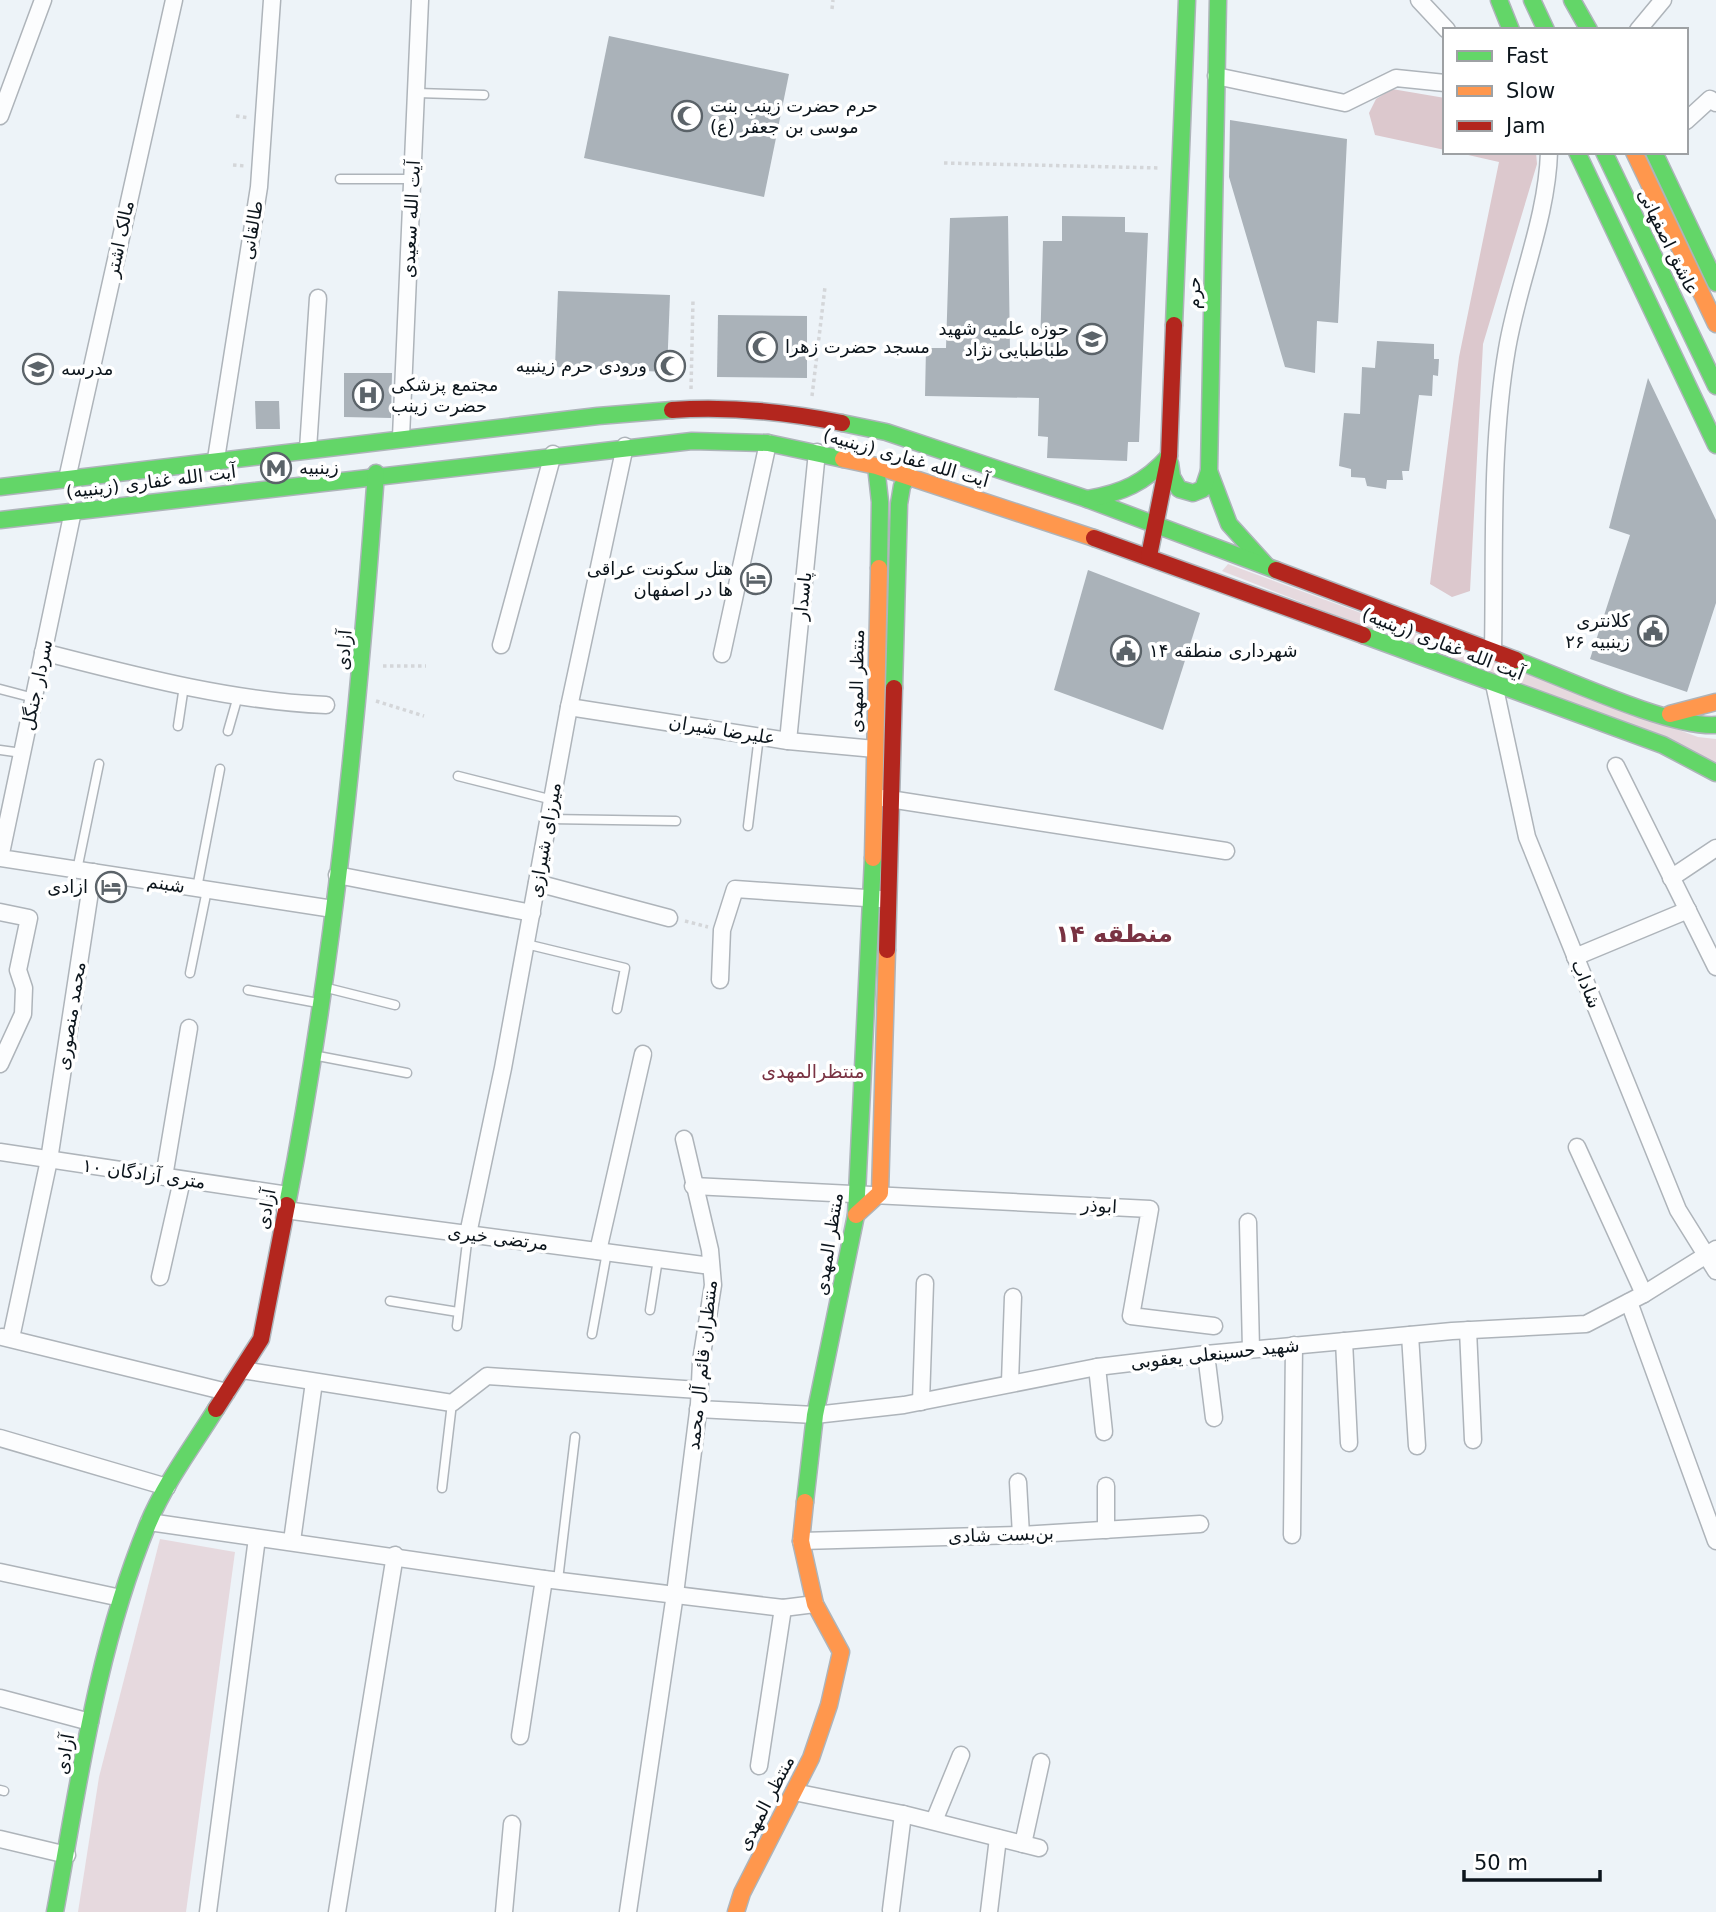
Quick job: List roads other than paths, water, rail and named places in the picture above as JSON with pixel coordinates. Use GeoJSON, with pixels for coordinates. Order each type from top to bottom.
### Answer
{"type":"FeatureCollection","features":[{"type":"Feature","properties":{"kind":"street"},"geometry":{"type":"LineString","coordinates":[[0,116],[43,0]]}},
{"type":"Feature","properties":{"kind":"street","name":"مالک اشتر"},"geometry":{"type":"LineString","coordinates":[[67,479],[174,0]]}},
{"type":"Feature","properties":{"kind":"street","name":"طالقانی"},"geometry":{"type":"LineString","coordinates":[[216,459],[260,187],[272,0]]}},
{"type":"Feature","properties":{"kind":"street","name":"آیت الله سعیدی"},"geometry":{"type":"LineString","coordinates":[[401,437],[420,0]]}},
{"type":"Feature","properties":{"kind":"street","name":"حرم"},"geometry":{"type":"LineString","coordinates":[[1169,456],[1187,0]]}},
{"type":"Feature","properties":{"kind":"street","name":"حرم"},"geometry":{"type":"LineString","coordinates":[[1219,0],[1209,471],[1218,504],[1232,533],[1268,567]]}},
{"type":"Feature","properties":{"kind":"street"},"geometry":{"type":"LineString","coordinates":[[1419,0],[1445,28]]}},
{"type":"Feature","properties":{"kind":"street"},"geometry":{"type":"LineString","coordinates":[[1499,0],[1510,28]]}},
{"type":"Feature","properties":{"kind":"street"},"geometry":{"type":"LineString","coordinates":[[1517,0],[1526,28]]}},
{"type":"Feature","properties":{"kind":"street"},"geometry":{"type":"LineString","coordinates":[[1532,0],[1545,28]]}},
{"type":"Feature","properties":{"kind":"street"},"geometry":{"type":"LineString","coordinates":[[1561,0],[1575,28]]}},
{"type":"Feature","properties":{"kind":"street"},"geometry":{"type":"LineString","coordinates":[[1572,0],[1588,28]]}},
{"type":"Feature","properties":{"kind":"street"},"geometry":{"type":"LineString","coordinates":[[1641,28],[1663,0]]}},
{"type":"Feature","properties":{"kind":"street"},"geometry":{"type":"LineString","coordinates":[[1216,76],[1345,103],[1396,78],[1443,83]]}},
{"type":"Feature","properties":{"kind":"street"},"geometry":{"type":"LineString","coordinates":[[1688,119],[1710,99],[1716,103]]}},
{"type":"Feature","properties":{"kind":"street"},"geometry":{"type":"LineString","coordinates":[[1493,652],[1498,428],[1507,349],[1549,184],[1549,154]]}},
{"type":"Feature","properties":{"kind":"street"},"geometry":{"type":"LineString","coordinates":[[1567,154],[1606,212]]}},
{"type":"Feature","properties":{"kind":"street"},"geometry":{"type":"LineString","coordinates":[[1578,154],[1716,445]]}},
{"type":"Feature","properties":{"kind":"street","name":"عاشق اصفهانی"},"geometry":{"type":"LineString","coordinates":[[1605,154],[1716,386]]}},
{"type":"Feature","properties":{"kind":"street","name":"عاشق اصفهانی"},"geometry":{"type":"LineString","coordinates":[[1635,154],[1716,324]]}},
{"type":"Feature","properties":{"kind":"street"},"geometry":{"type":"LineString","coordinates":[[1655,154],[1716,282]]}},
{"type":"Feature","properties":{"kind":"street"},"geometry":{"type":"LineString","coordinates":[[308,449],[317,298]]}},
{"type":"Feature","properties":{"kind":"street","name":"آیت الله غفاری (زینبیه)"},"geometry":{"type":"LineString","coordinates":[[0,487],[401,437],[691,409],[809,416],[886,432],[1087,499],[1661,715],[1701,726],[1716,725]]}},
{"type":"Feature","properties":{"kind":"street","name":"آیت الله غفاری (زینبیه)"},"geometry":{"type":"LineString","coordinates":[[0,520],[376,473],[625,446],[692,440],[768,443],[909,475],[1149,556],[1663,745],[1716,773]]}},
{"type":"Feature","properties":{"kind":"street"},"geometry":{"type":"LineString","coordinates":[[722,654],[768,443]]}},
{"type":"Feature","properties":{"kind":"street","name":"میرزای شیرازی"},"geometry":{"type":"LineString","coordinates":[[468,1234],[532,914],[569,707],[625,446]]}},
{"type":"Feature","properties":{"kind":"street","name":"پاسدار"},"geometry":{"type":"LineString","coordinates":[[788,741],[817,452]]}},
{"type":"Feature","properties":{"kind":"street"},"geometry":{"type":"LineString","coordinates":[[501,645],[553,454]]}},
{"type":"Feature","properties":{"kind":"street"},"geometry":{"type":"LineString","coordinates":[[1169,456],[1172,477],[1179,489],[1194,493],[1203,489],[1209,471]]}},
{"type":"Feature","properties":{"kind":"street"},"geometry":{"type":"LineString","coordinates":[[1087,499],[1129,491],[1153,477],[1169,456]]}},
{"type":"Feature","properties":{"kind":"street"},"geometry":{"type":"LineString","coordinates":[[1149,556],[1169,456]]}},
{"type":"Feature","properties":{"kind":"street"},"geometry":{"type":"LineString","coordinates":[[235,457],[239,490]]}},
{"type":"Feature","properties":{"kind":"street"},"geometry":{"type":"LineString","coordinates":[[175,465],[180,498]]}},
{"type":"Feature","properties":{"kind":"street","name":"منتظر المهدی"},"geometry":{"type":"LineString","coordinates":[[736,1912],[742,1893],[811,1758],[829,1705],[841,1652],[815,1604],[802,1541],[815,1415],[856,1215],[880,899],[874,797],[880,502],[876,466]]}},
{"type":"Feature","properties":{"kind":"street","name":"آزادی"},"geometry":{"type":"LineString","coordinates":[[55,1912],[90,1722],[121,1598],[149,1522],[167,1487],[261,1339],[315,1055],[359,695],[376,473]]}},
{"type":"Feature","properties":{"kind":"street"},"geometry":{"type":"LineString","coordinates":[[856,1215],[880,1193],[880,899],[891,799],[899,504],[902,486],[909,475]]}},
{"type":"Feature","properties":{"kind":"street"},"geometry":{"type":"LineString","coordinates":[[880,502],[889,492],[899,504]]}},
{"type":"Feature","properties":{"kind":"street","name":"سردار جنگل"},"geometry":{"type":"LineString","coordinates":[[0,858],[73,511]]}},
{"type":"Feature","properties":{"kind":"street"},"geometry":{"type":"LineString","coordinates":[[43,652],[184,686],[270,703],[326,705]]}},
{"type":"Feature","properties":{"kind":"street","name":"شاداب"},"geometry":{"type":"LineString","coordinates":[[1494,684],[1527,837],[1678,1210],[1711,1252],[1716,1270]]}},
{"type":"Feature","properties":{"kind":"street"},"geometry":{"type":"LineString","coordinates":[[1661,715],[1685,713],[1716,702]]}},
{"type":"Feature","properties":{"kind":"street","name":"علیرضا شیران"},"geometry":{"type":"LineString","coordinates":[[569,707],[788,741],[875,750]]}},
{"type":"Feature","properties":{"kind":"street"},"geometry":{"type":"LineString","coordinates":[[1616,766],[1715,961]]}},
{"type":"Feature","properties":{"kind":"street"},"geometry":{"type":"LineString","coordinates":[[874,797],[1226,851]]}},
{"type":"Feature","properties":{"kind":"street"},"geometry":{"type":"LineString","coordinates":[[1671,878],[1716,848]]}},
{"type":"Feature","properties":{"kind":"street","name":"شبنم"},"geometry":{"type":"LineString","coordinates":[[0,858],[333,909]]}},
{"type":"Feature","properties":{"kind":"street","name":"محمد منصوری"},"geometry":{"type":"LineString","coordinates":[[5,1338],[49,1160],[85,871]]}},
{"type":"Feature","properties":{"kind":"street"},"geometry":{"type":"LineString","coordinates":[[337,875],[532,914]]}},
{"type":"Feature","properties":{"kind":"street"},"geometry":{"type":"LineString","coordinates":[[537,883],[670,918]]}},
{"type":"Feature","properties":{"kind":"street"},"geometry":{"type":"LineString","coordinates":[[720,980],[722,930],[735,888],[880,899]]}},
{"type":"Feature","properties":{"kind":"street"},"geometry":{"type":"LineString","coordinates":[[1576,957],[1688,911]]}},
{"type":"Feature","properties":{"kind":"street"},"geometry":{"type":"LineString","coordinates":[[0,912],[29,918],[18,970],[24,988],[23,1014],[0,1063]]}},
{"type":"Feature","properties":{"kind":"street"},"geometry":{"type":"LineString","coordinates":[[164,1177],[188,1028]]}},
{"type":"Feature","properties":{"kind":"street"},"geometry":{"type":"LineString","coordinates":[[603,1252],[642,1054]]}},
{"type":"Feature","properties":{"kind":"street","name":"منتظران قائم آل محمد"},"geometry":{"type":"LineString","coordinates":[[628,1912],[674,1594],[713,1285],[684,1139]]}},
{"type":"Feature","properties":{"kind":"street"},"geometry":{"type":"LineString","coordinates":[[1577,1147],[1636,1298],[1716,1541]]}},
{"type":"Feature","properties":{"kind":"street","name":"۱۰ متری آزادگان"},"geometry":{"type":"LineString","coordinates":[[0,1152],[182,1180],[286,1203]]}},
{"type":"Feature","properties":{"kind":"street"},"geometry":{"type":"LineString","coordinates":[[160,1276],[182,1180]]}},
{"type":"Feature","properties":{"kind":"street","name":"ابوذر"},"geometry":{"type":"LineString","coordinates":[[693,1186],[880,1193],[1150,1209],[1131,1316],[1214,1326]]}},
{"type":"Feature","properties":{"kind":"street","name":"مرتضی خیری"},"geometry":{"type":"LineString","coordinates":[[286,1203],[468,1234],[711,1266]]}},
{"type":"Feature","properties":{"kind":"street"},"geometry":{"type":"LineString","coordinates":[[1248,1222],[1251,1349]]}},
{"type":"Feature","properties":{"kind":"street","name":"شهید حسینعلی یعقوبی"},"geometry":{"type":"LineString","coordinates":[[698,1409],[815,1415],[921,1402],[1010,1382],[1097,1367],[1206,1353],[1468,1330],[1586,1324],[1636,1298],[1711,1252]]}},
{"type":"Feature","properties":{"kind":"street"},"geometry":{"type":"LineString","coordinates":[[921,1402],[925,1283]]}},
{"type":"Feature","properties":{"kind":"street"},"geometry":{"type":"LineString","coordinates":[[1010,1382],[1013,1297]]}},
{"type":"Feature","properties":{"kind":"street"},"geometry":{"type":"LineString","coordinates":[[1468,1330],[1473,1440]]}},
{"type":"Feature","properties":{"kind":"street"},"geometry":{"type":"LineString","coordinates":[[1410,1335],[1417,1446]]}},
{"type":"Feature","properties":{"kind":"street"},"geometry":{"type":"LineString","coordinates":[[5,1338],[227,1392]]}},
{"type":"Feature","properties":{"kind":"street"},"geometry":{"type":"LineString","coordinates":[[1345,1341],[1349,1443]]}},
{"type":"Feature","properties":{"kind":"street"},"geometry":{"type":"LineString","coordinates":[[1292,1535],[1294,1345]]}},
{"type":"Feature","properties":{"kind":"street"},"geometry":{"type":"LineString","coordinates":[[1206,1353],[1214,1418]]}},
{"type":"Feature","properties":{"kind":"street"},"geometry":{"type":"LineString","coordinates":[[1097,1367],[1104,1432]]}},
{"type":"Feature","properties":{"kind":"street"},"geometry":{"type":"LineString","coordinates":[[242,1370],[452,1402],[486,1376],[699,1390]]}},
{"type":"Feature","properties":{"kind":"street"},"geometry":{"type":"LineString","coordinates":[[292,1541],[314,1382]]}},
{"type":"Feature","properties":{"kind":"street"},"geometry":{"type":"LineString","coordinates":[[0,1438],[167,1487]]}},
{"type":"Feature","properties":{"kind":"street"},"geometry":{"type":"LineString","coordinates":[[1018,1482],[1021,1535]]}},
{"type":"Feature","properties":{"kind":"street"},"geometry":{"type":"LineString","coordinates":[[1106,1486],[1106,1531]]}},
{"type":"Feature","properties":{"kind":"street"},"geometry":{"type":"LineString","coordinates":[[149,1522],[551,1579],[783,1608],[815,1604]]}},
{"type":"Feature","properties":{"kind":"street","name":"بن‌بست شادی"},"geometry":{"type":"LineString","coordinates":[[802,1541],[1021,1535],[1200,1524]]}},
{"type":"Feature","properties":{"kind":"street"},"geometry":{"type":"LineString","coordinates":[[208,1912],[257,1538]]}},
{"type":"Feature","properties":{"kind":"street"},"geometry":{"type":"LineString","coordinates":[[337,1912],[395,1555]]}},
{"type":"Feature","properties":{"kind":"street"},"geometry":{"type":"LineString","coordinates":[[0,1572],[121,1598]]}},
{"type":"Feature","properties":{"kind":"street"},"geometry":{"type":"LineString","coordinates":[[520,1736],[551,1579]]}},
{"type":"Feature","properties":{"kind":"street"},"geometry":{"type":"LineString","coordinates":[[759,1766],[783,1608]]}},
{"type":"Feature","properties":{"kind":"street"},"geometry":{"type":"LineString","coordinates":[[0,1699],[90,1722]]}},
{"type":"Feature","properties":{"kind":"street"},"geometry":{"type":"LineString","coordinates":[[934,1822],[961,1755]]}},
{"type":"Feature","properties":{"kind":"street"},"geometry":{"type":"LineString","coordinates":[[794,1792],[903,1814],[1031,1846],[1041,1762]]}},
{"type":"Feature","properties":{"kind":"street"},"geometry":{"type":"LineString","coordinates":[[891,1910],[903,1814]]}},
{"type":"Feature","properties":{"kind":"street"},"geometry":{"type":"LineString","coordinates":[[503,1912],[512,1824]]}},
{"type":"Feature","properties":{"kind":"street"},"geometry":{"type":"LineString","coordinates":[[989,1912],[998,1838]]}},
{"type":"Feature","properties":{"kind":"street"},"geometry":{"type":"LineString","coordinates":[[0,1839],[67,1855]]}},
{"type":"Feature","properties":{"kind":"lane"},"geometry":{"type":"LineString","coordinates":[[417,93],[484,95]]}},
{"type":"Feature","properties":{"kind":"lane"},"geometry":{"type":"LineString","coordinates":[[340,179],[413,179]]}},
{"type":"Feature","properties":{"kind":"lane"},"geometry":{"type":"LineString","coordinates":[[178,726],[184,686]]}},
{"type":"Feature","properties":{"kind":"lane"},"geometry":{"type":"LineString","coordinates":[[0,689],[34,698]]}},
{"type":"Feature","properties":{"kind":"lane"},"geometry":{"type":"LineString","coordinates":[[228,731],[238,696]]}},
{"type":"Feature","properties":{"kind":"lane"},"geometry":{"type":"LineString","coordinates":[[748,826],[759,736]]}},
{"type":"Feature","properties":{"kind":"lane"},"geometry":{"type":"LineString","coordinates":[[0,750],[22,752]]}},
{"type":"Feature","properties":{"kind":"lane"},"geometry":{"type":"LineString","coordinates":[[85,871],[99,764]]}},
{"type":"Feature","properties":{"kind":"lane"},"geometry":{"type":"LineString","coordinates":[[190,972],[220,769]]}},
{"type":"Feature","properties":{"kind":"lane"},"geometry":{"type":"LineString","coordinates":[[458,776],[553,800]]}},
{"type":"Feature","properties":{"kind":"lane"},"geometry":{"type":"LineString","coordinates":[[549,819],[676,821]]}},
{"type":"Feature","properties":{"kind":"lane"},"geometry":{"type":"LineString","coordinates":[[526,944],[625,968],[617,1009]]}},
{"type":"Feature","properties":{"kind":"lane"},"geometry":{"type":"LineString","coordinates":[[248,990],[395,1004]]}},
{"type":"Feature","properties":{"kind":"lane"},"geometry":{"type":"LineString","coordinates":[[315,1055],[407,1073]]}},
{"type":"Feature","properties":{"kind":"lane"},"geometry":{"type":"LineString","coordinates":[[457,1326],[468,1234]]}},
{"type":"Feature","properties":{"kind":"lane"},"geometry":{"type":"LineString","coordinates":[[592,1335],[603,1252]]}},
{"type":"Feature","properties":{"kind":"lane"},"geometry":{"type":"LineString","coordinates":[[650,1310],[658,1259]]}},
{"type":"Feature","properties":{"kind":"lane"},"geometry":{"type":"LineString","coordinates":[[390,1301],[458,1311]]}},
{"type":"Feature","properties":{"kind":"lane"},"geometry":{"type":"LineString","coordinates":[[442,1488],[452,1402]]}},
{"type":"Feature","properties":{"kind":"lane"},"geometry":{"type":"LineString","coordinates":[[551,1579],[575,1437]]}},
{"type":"Feature","properties":{"kind":"place","name":"حرم حضرت زینب بنت موسی بن جعفر (ع)"},"geometry":{"type":"Point","coordinates":[687,116]}},
{"type":"Feature","properties":{"kind":"place","name":"حوزه علمیه شهید طباطبایی نژاد"},"geometry":{"type":"Point","coordinates":[1092,339]}},
{"type":"Feature","properties":{"kind":"place","name":"مسجد حضرت زهرا"},"geometry":{"type":"Point","coordinates":[762,347]}},
{"type":"Feature","properties":{"kind":"place","name":"ورودی حرم زینبیه"},"geometry":{"type":"Point","coordinates":[670,366]}},
{"type":"Feature","properties":{"kind":"place","name":"مدرسه"},"geometry":{"type":"Point","coordinates":[38,369]}},
{"type":"Feature","properties":{"kind":"place","name":"مجتمع پزشکی حضرت زینب"},"geometry":{"type":"Point","coordinates":[368,395]}},
{"type":"Feature","properties":{"kind":"place","name":"زینبیه"},"geometry":{"type":"Point","coordinates":[276,468]}},
{"type":"Feature","properties":{"kind":"place","name":"هتل سکونت عراقی ها در اصفهان"},"geometry":{"type":"Point","coordinates":[756,579]}},
{"type":"Feature","properties":{"kind":"place","name":"کلانتری ۲۶ زینبیه"},"geometry":{"type":"Point","coordinates":[1653,631]}},
{"type":"Feature","properties":{"kind":"place","name":"شهرداری منطقه ۱۴"},"geometry":{"type":"Point","coordinates":[1126,651]}},
{"type":"Feature","properties":{"kind":"place","name":"ازادی"},"geometry":{"type":"Point","coordinates":[111,887]}},
{"type":"Feature","properties":{"kind":"district","name":"منطقه ۱۴"},"geometry":{"type":"Point","coordinates":[1114,934]}},
{"type":"Feature","properties":{"kind":"district","name":"منتظرالمهدی"},"geometry":{"type":"Point","coordinates":[813,1071]}}]}
